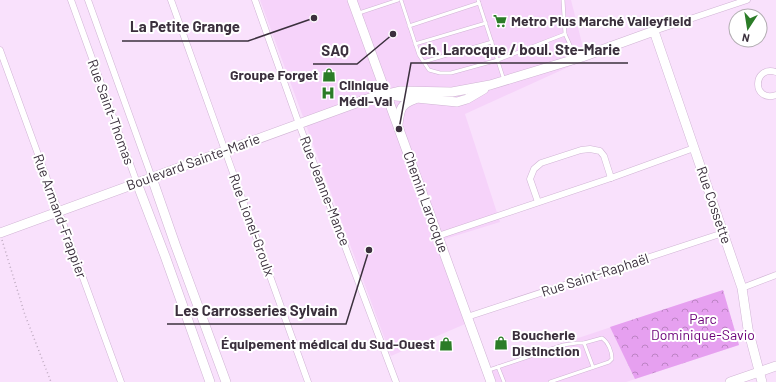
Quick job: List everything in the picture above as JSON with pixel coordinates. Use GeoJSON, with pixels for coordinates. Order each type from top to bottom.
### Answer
{"type":"FeatureCollection","features":[{"type":"Feature","properties":{"kind":"street","name":"Rue Saint-Thomas"},"geometry":{"type":"LineString","coordinates":[[70,0],[168,263],[210,382]]}},
{"type":"Feature","properties":{"kind":"street","name":"Rue Saint-Thomas"},"geometry":{"type":"LineString","coordinates":[[88,0],[226,382]]}},
{"type":"Feature","properties":{"kind":"street","name":"Rue Lionel-Groulx"},"geometry":{"type":"LineString","coordinates":[[171,0],[308,382]]}},
{"type":"Feature","properties":{"kind":"street","name":"Rue Jeanne-Mance"},"geometry":{"type":"LineString","coordinates":[[255,0],[299,124],[396,382]]}},
{"type":"Feature","properties":{"kind":"street","name":"Chemin Larocque"},"geometry":{"type":"LineString","coordinates":[[354,0],[357,14],[491,382]]}},
{"type":"Feature","properties":{"kind":"street","name":"Boulevard Sainte-Marie"},"geometry":{"type":"LineString","coordinates":[[0,233],[370,98],[401,92],[458,91],[490,86],[577,59],[654,31],[747,0]]}},
{"type":"Feature","properties":{"kind":"street","name":"Rue Cossette"},"geometry":{"type":"LineString","coordinates":[[654,31],[742,288],[748,329],[762,382]]}},
{"type":"Feature","properties":{"kind":"street","name":"Rue Armand-Frappier"},"geometry":{"type":"LineString","coordinates":[[0,50],[121,382]]}},
{"type":"Feature","properties":{"kind":"street"},"geometry":{"type":"LineString","coordinates":[[776,72],[768,71],[758,80],[759,89],[764,95],[772,97],[776,95]]}},
{"type":"Feature","properties":{"kind":"street","name":"Boulevard Sainte-Marie"},"geometry":{"type":"LineString","coordinates":[[386,94],[417,99],[457,102],[467,100],[490,86]]}},
{"type":"Feature","properties":{"kind":"street"},"geometry":{"type":"LineString","coordinates":[[398,125],[401,108],[406,102],[417,99]]}},
{"type":"Feature","properties":{"kind":"street"},"geometry":{"type":"LineString","coordinates":[[438,236],[611,178],[694,148]]}},
{"type":"Feature","properties":{"kind":"street"},"geometry":{"type":"LineString","coordinates":[[538,202],[530,179],[534,169],[541,163],[581,150],[590,149],[600,152],[604,156],[611,178]]}},
{"type":"Feature","properties":{"kind":"street","name":"Rue Saint-Raphaël"},"geometry":{"type":"LineString","coordinates":[[467,317],[723,233]]}},
{"type":"Feature","properties":{"kind":"street"},"geometry":{"type":"LineString","coordinates":[[742,288],[776,275]]}},
{"type":"Feature","properties":{"kind":"street"},"geometry":{"type":"LineString","coordinates":[[730,382],[776,366]]}},
{"type":"Feature","properties":{"kind":"lane"},"geometry":{"type":"LineString","coordinates":[[357,14],[399,0],[419,55],[429,70],[440,73],[451,73],[498,60],[565,34]]}},
{"type":"Feature","properties":{"kind":"lane"},"geometry":{"type":"LineString","coordinates":[[563,0],[565,34],[577,59]]}},
{"type":"Feature","properties":{"kind":"lane"},"geometry":{"type":"LineString","coordinates":[[409,26],[479,2],[505,82]]}},
{"type":"Feature","properties":{"kind":"lane"},"geometry":{"type":"LineString","coordinates":[[415,44],[486,23]]}},
{"type":"Feature","properties":{"kind":"lane"},"geometry":{"type":"LineString","coordinates":[[423,62],[492,42]]}},
{"type":"Feature","properties":{"kind":"lane"},"geometry":{"type":"LineString","coordinates":[[486,370],[563,345],[584,343],[602,338],[606,340],[612,356],[612,359],[609,362],[550,382]]}},
{"type":"Feature","properties":{"kind":"lane"},"geometry":{"type":"LineString","coordinates":[[584,343],[593,367]]}},
{"type":"Feature","properties":{"kind":"lane"},"geometry":{"type":"LineString","coordinates":[[498,367],[504,382]]}},
{"type":"Feature","properties":{"kind":"path"},"geometry":{"type":"LineString","coordinates":[[0,233],[25,315],[51,382]]}},
{"type":"Feature","properties":{"kind":"shaded area"},"geometry":{"type":"Polygon","coordinates":[[[260,0],[571,0],[586,59],[465,114],[500,222],[445,239],[472,321],[391,356],[260,0]]]}},
{"type":"Feature","properties":{"kind":"shaded area"},"geometry":{"type":"Polygon","coordinates":[[[723,290],[739,345],[626,382],[493,382],[488,368],[723,290]]]}},
{"type":"Feature","properties":{"kind":"green space","name":"Parc Dominique-Savio"},"geometry":{"type":"Polygon","coordinates":[[[723,290],[739,345],[635,379],[610,327],[723,290]]]}},
{"type":"Feature","properties":{"kind":"place","name":"La Petite Grange"},"geometry":{"type":"Point","coordinates":[314,18]}},
{"type":"Feature","properties":{"kind":"place","name":"Metro Plus Marché Valleyfield"},"geometry":{"type":"Point","coordinates":[500,21]}},
{"type":"Feature","properties":{"kind":"place","name":"SAQ"},"geometry":{"type":"Point","coordinates":[393,34]}},
{"type":"Feature","properties":{"kind":"place","name":"Groupe Forget"},"geometry":{"type":"Point","coordinates":[329,75]}},
{"type":"Feature","properties":{"kind":"place","name":"Clinique Médi-Val"},"geometry":{"type":"Point","coordinates":[328,93]}},
{"type":"Feature","properties":{"kind":"place","name":"ch. Larocque / boul. Ste-Marie"},"geometry":{"type":"Point","coordinates":[399,129]}},
{"type":"Feature","properties":{"kind":"place","name":"Les Carrosseries Sylvain"},"geometry":{"type":"Point","coordinates":[369,250]}},
{"type":"Feature","properties":{"kind":"place","name":"Boucherie Distinction"},"geometry":{"type":"Point","coordinates":[501,343]}},
{"type":"Feature","properties":{"kind":"place","name":"Équipement médical du Sud-Ouest"},"geometry":{"type":"Point","coordinates":[446,344]}}]}
